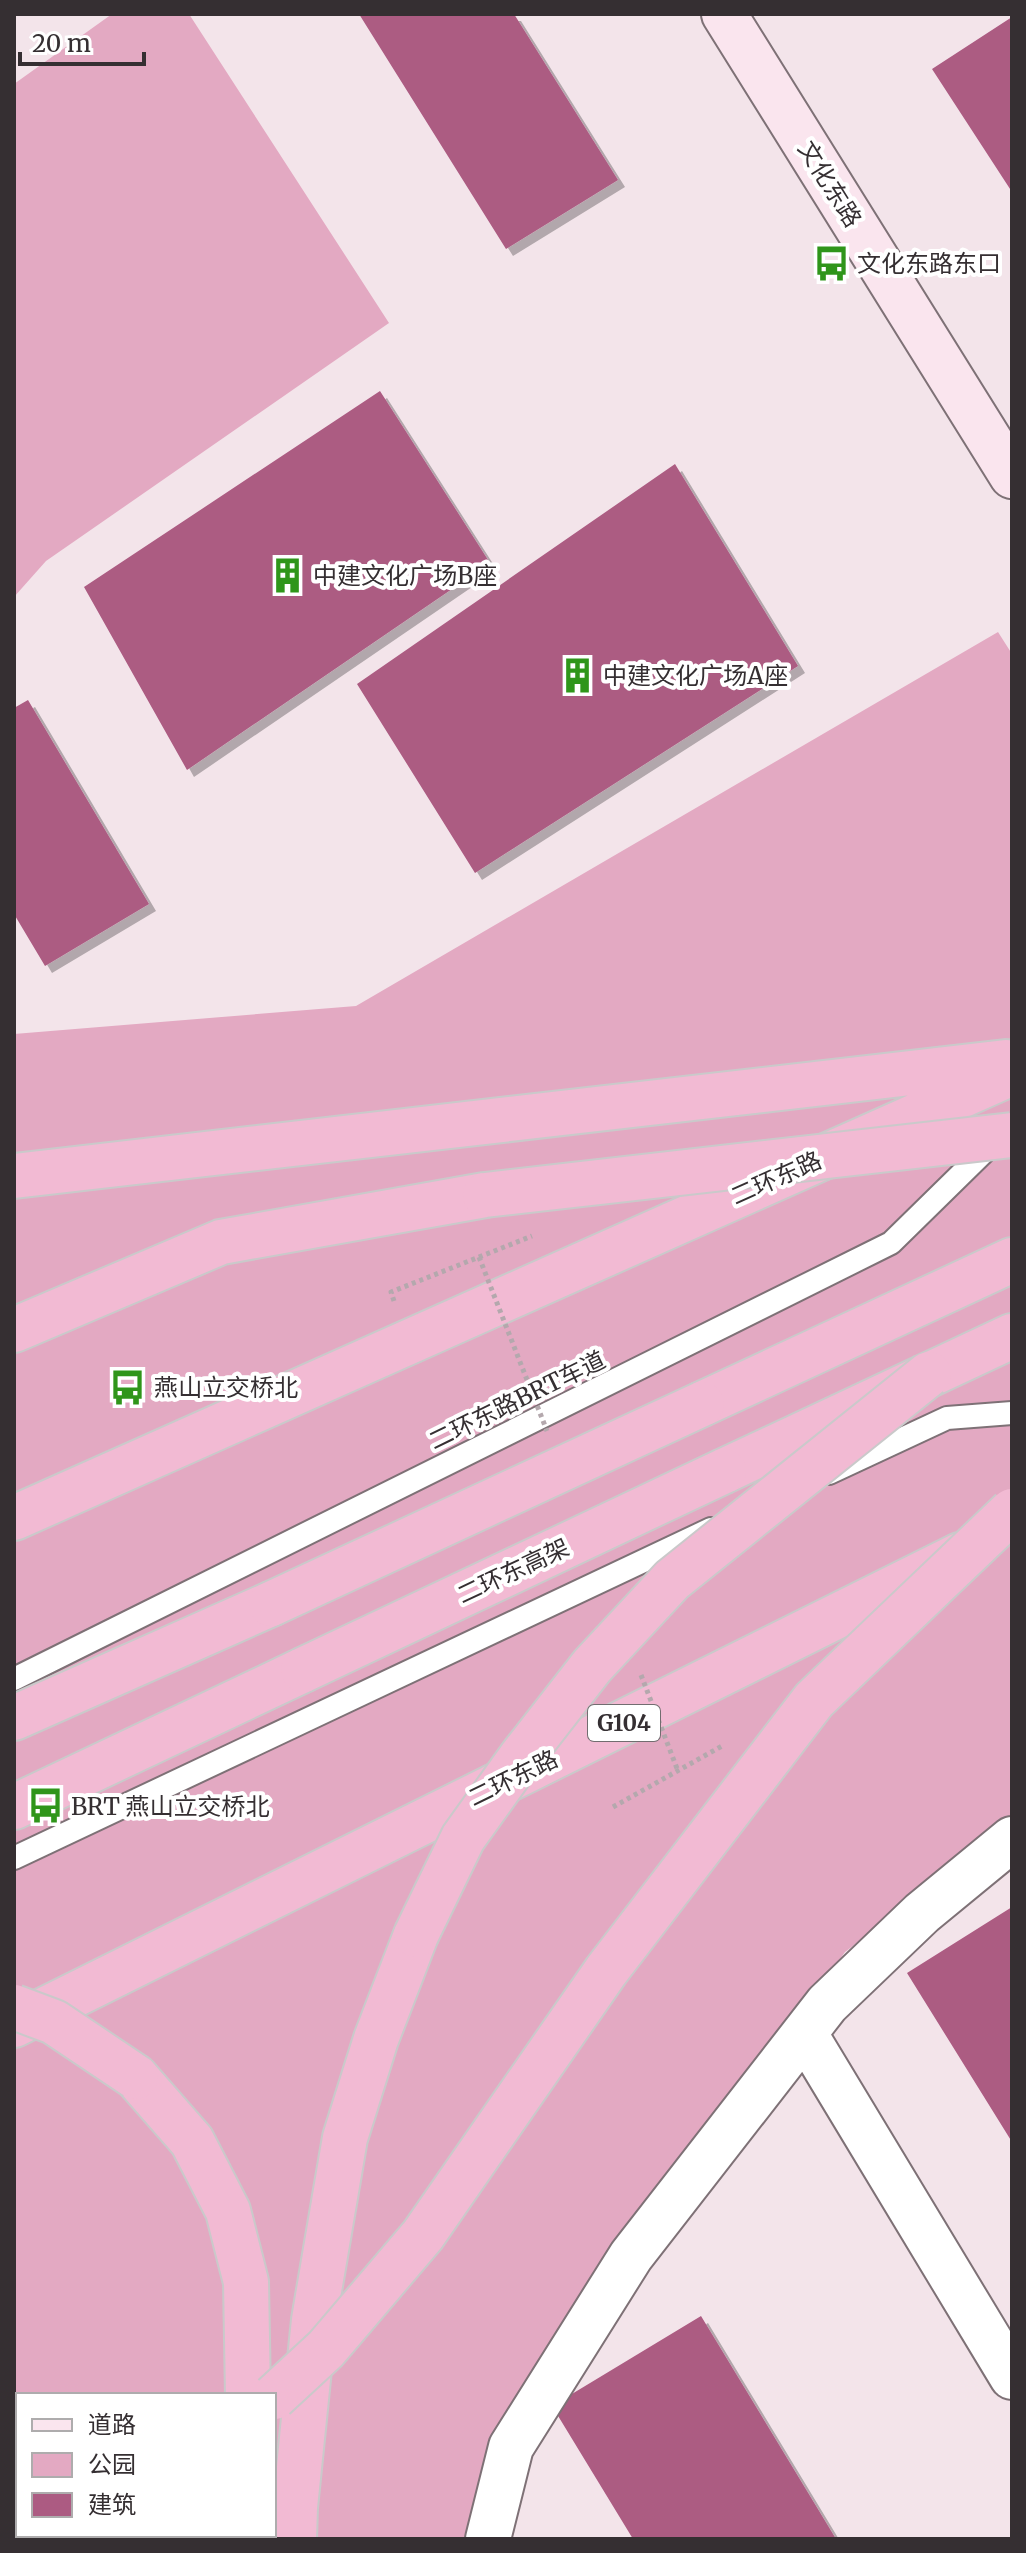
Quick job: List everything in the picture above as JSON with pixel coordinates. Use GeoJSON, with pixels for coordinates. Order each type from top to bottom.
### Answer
{"type":"FeatureCollection","features":[{"type":"Feature","properties":{"kind":"highway"},"geometry":{"type":"LineString","coordinates":[[14,1176],[1012,1061]]}},
{"type":"Feature","properties":{"kind":"highway","name":"二环东路"},"geometry":{"type":"LineString","coordinates":[[14,1518],[1012,1073]]}},
{"type":"Feature","properties":{"kind":"highway"},"geometry":{"type":"LineString","coordinates":[[14,1330],[221,1242],[485,1195],[1012,1135]]}},
{"type":"Feature","properties":{"kind":"highway"},"geometry":{"type":"LineString","coordinates":[[14,1718],[271,1604],[1012,1260]]}},
{"type":"Feature","properties":{"kind":"highway","name":"二环东高架"},"geometry":{"type":"LineString","coordinates":[[14,1807],[1012,1336]]}},
{"type":"Feature","properties":{"kind":"highway"},"geometry":{"type":"LineString","coordinates":[[294,2539],[314,2320],[345,2138],[376,2039],[416,1935],[463,1838],[592,1666],[672,1580],[929,1374]]}},
{"type":"Feature","properties":{"kind":"highway"},"geometry":{"type":"LineString","coordinates":[[276,2395],[326,2349],[423,2235],[606,1971],[814,1700],[1012,1511]]}},
{"type":"Feature","properties":{"kind":"highway","name":"二环东路"},"geometry":{"type":"LineString","coordinates":[[14,2025],[1012,1529]]}},
{"type":"Feature","properties":{"kind":"highway"},"geometry":{"type":"LineString","coordinates":[[14,2007],[54,2022],[136,2077],[192,2141],[228,2211],[246,2282],[248,2393]]}},
{"type":"Feature","properties":{"kind":"main road","name":"文化东路"},"geometry":{"type":"LineString","coordinates":[[724,14],[1012,476]]}},
{"type":"Feature","properties":{"kind":"street"},"geometry":{"type":"LineString","coordinates":[[488,2539],[511,2447],[631,2256],[827,2004],[922,1913],[1012,1839]]}},
{"type":"Feature","properties":{"kind":"street"},"geometry":{"type":"LineString","coordinates":[[805,2034],[1012,2377]]}},
{"type":"Feature","properties":{"kind":"lane","name":"二环东路BRT车道"},"geometry":{"type":"LineString","coordinates":[[14,1679],[891,1243],[1012,1124]]}},
{"type":"Feature","properties":{"kind":"lane"},"geometry":{"type":"LineString","coordinates":[[14,1858],[947,1418],[1012,1413]]}},
{"type":"Feature","properties":{"kind":"path"},"geometry":{"type":"LineString","coordinates":[[391,1292],[537,1233]]}},
{"type":"Feature","properties":{"kind":"path"},"geometry":{"type":"LineString","coordinates":[[613,1807],[725,1745]]}},
{"type":"Feature","properties":{"kind":"green space"},"geometry":{"type":"Polygon","coordinates":[[[112,14],[189,14],[389,323],[46,561],[14,597],[14,84],[112,14]]]}},
{"type":"Feature","properties":{"kind":"green space"},"geometry":{"type":"Polygon","coordinates":[[[998,632],[1012,654],[1012,1824],[845,1952],[718,2131],[508,2468],[500,2539],[14,2539],[14,1034],[356,1006],[998,632]]]}},
{"type":"Feature","properties":{"kind":"building"},"geometry":{"type":"Polygon","coordinates":[[[359,14],[514,14],[618,180],[506,249],[359,14]]]}},
{"type":"Feature","properties":{"kind":"building"},"geometry":{"type":"Polygon","coordinates":[[[1012,17],[1012,192],[932,69],[1012,17]]]}},
{"type":"Feature","properties":{"kind":"building","name":"中建文化广场B座"},"geometry":{"type":"Polygon","coordinates":[[[380,391],[490,563],[187,770],[84,587],[380,391]]]}},
{"type":"Feature","properties":{"kind":"building","name":"中建文化广场A座"},"geometry":{"type":"Polygon","coordinates":[[[675,464],[798,666],[475,873],[357,684],[675,464]]]}},
{"type":"Feature","properties":{"kind":"building"},"geometry":{"type":"Polygon","coordinates":[[[28,700],[149,904],[45,966],[14,914],[14,708],[28,700]]]}},
{"type":"Feature","properties":{"kind":"building"},"geometry":{"type":"Polygon","coordinates":[[[1012,1907],[1012,2142],[907,1973],[1012,1907]]]}},
{"type":"Feature","properties":{"kind":"building"},"geometry":{"type":"Polygon","coordinates":[[[701,2316],[836,2539],[633,2539],[552,2406],[701,2316]]]}},
{"type":"Feature","properties":{"kind":"place","name":"文化东路东口"},"geometry":{"type":"Point","coordinates":[831,263]}},
{"type":"Feature","properties":{"kind":"place","name":"中建文化广场B座"},"geometry":{"type":"Point","coordinates":[287,575]}},
{"type":"Feature","properties":{"kind":"place","name":"中建文化广场A座"},"geometry":{"type":"Point","coordinates":[577,675]}},
{"type":"Feature","properties":{"kind":"place","name":"燕山立交桥北"},"geometry":{"type":"Point","coordinates":[128,1387]}},
{"type":"Feature","properties":{"kind":"place","name":"BRT 燕山立交桥北"},"geometry":{"type":"Point","coordinates":[45,1806]}}]}
